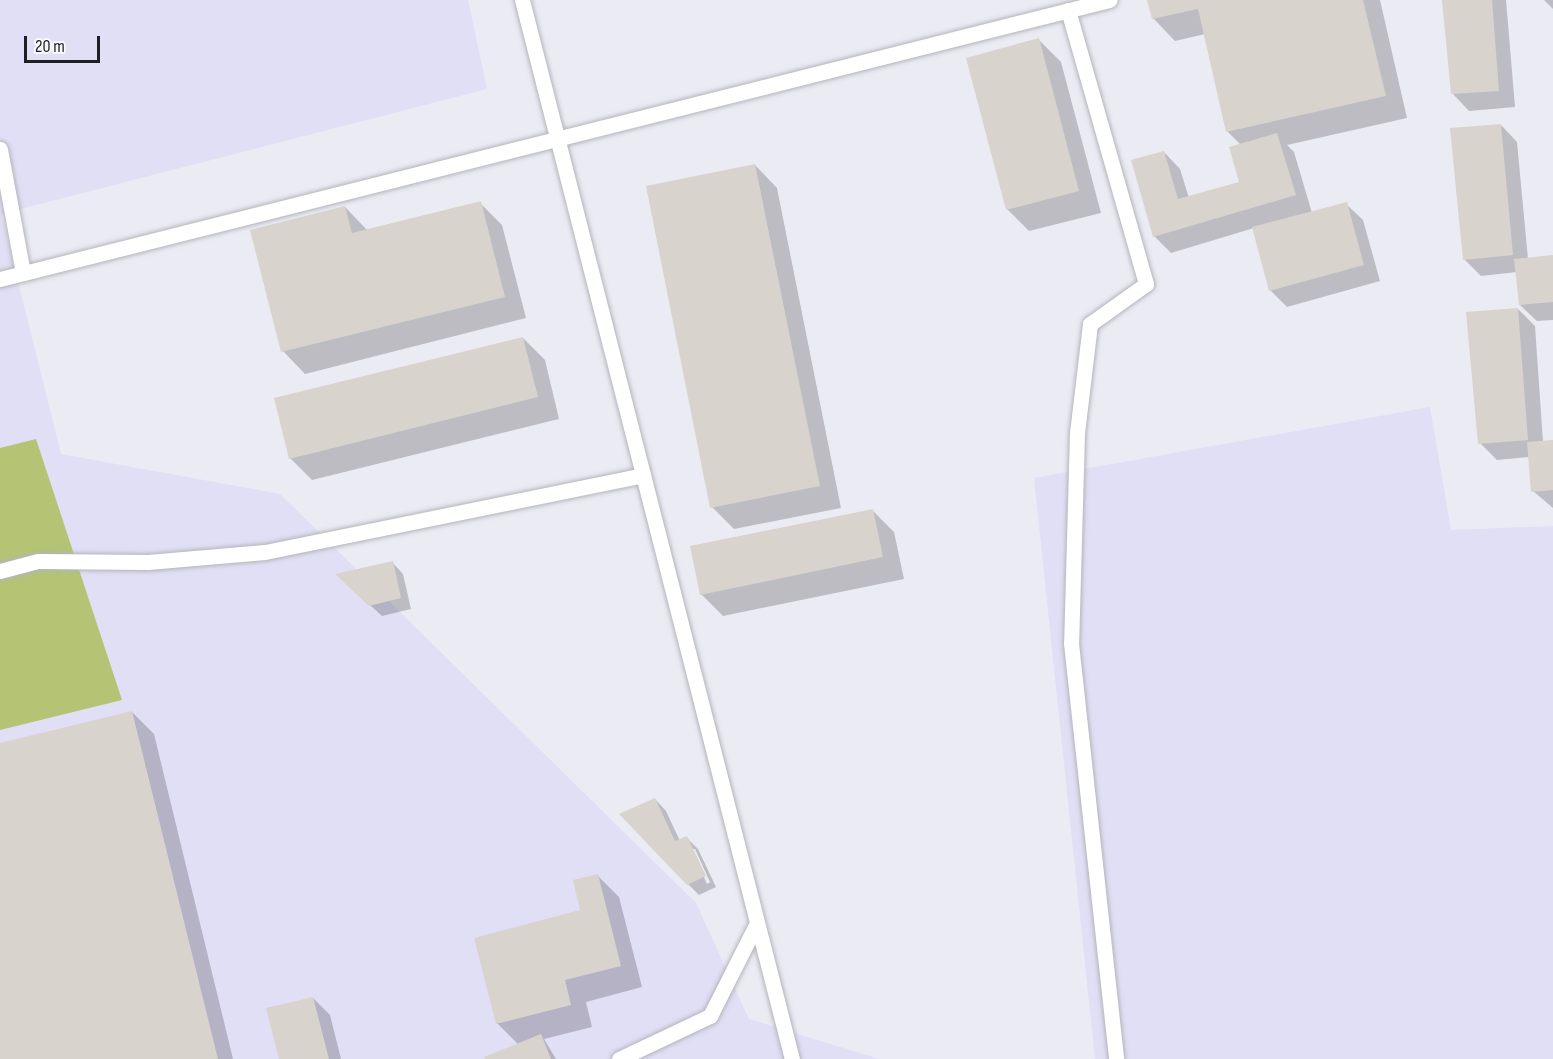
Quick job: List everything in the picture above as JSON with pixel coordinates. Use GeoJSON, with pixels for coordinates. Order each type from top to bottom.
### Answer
{"type":"FeatureCollection","features":[{"type":"Feature","properties":{"kind":"lane"},"geometry":{"type":"LineString","coordinates":[[522,0],[792,1059]]}},
{"type":"Feature","properties":{"kind":"lane"},"geometry":{"type":"LineString","coordinates":[[0,279],[1109,0]]}},
{"type":"Feature","properties":{"kind":"lane"},"geometry":{"type":"LineString","coordinates":[[1068,10],[1146,284],[1090,324],[1077,433],[1071,644],[1116,1059]]}},
{"type":"Feature","properties":{"kind":"lane"},"geometry":{"type":"LineString","coordinates":[[0,149],[23,273]]}},
{"type":"Feature","properties":{"kind":"lane"},"geometry":{"type":"LineString","coordinates":[[0,571],[38,561],[148,562],[265,552],[643,476]]}},
{"type":"Feature","properties":{"kind":"lane"},"geometry":{"type":"LineString","coordinates":[[620,1059],[710,1016],[757,922]]}},
{"type":"Feature","properties":{"kind":"shaded area"},"geometry":{"type":"Polygon","coordinates":[[[0,0],[468,0],[487,89],[1,214],[61,454],[280,494],[696,903],[749,1019],[879,1059],[0,1059],[0,0]]]}},
{"type":"Feature","properties":{"kind":"shaded area"},"geometry":{"type":"Polygon","coordinates":[[[1430,407],[1451,530],[1553,526],[1553,1059],[1095,1059],[1034,478],[1430,407]]]}},
{"type":"Feature","properties":{"kind":"green space"},"geometry":{"type":"Polygon","coordinates":[[[36,439],[122,700],[0,730],[0,448],[36,439]]]}},
{"type":"Feature","properties":{"kind":"building"},"geometry":{"type":"Polygon","coordinates":[[[1147,0],[1363,0],[1386,96],[1226,132],[1198,9],[1152,19],[1147,0]]]}},
{"type":"Feature","properties":{"kind":"building"},"geometry":{"type":"Polygon","coordinates":[[[1442,0],[1492,0],[1499,91],[1451,94],[1442,0]]]}},
{"type":"Feature","properties":{"kind":"building"},"geometry":{"type":"Polygon","coordinates":[[[1039,38],[1079,191],[1006,210],[966,58],[1039,38]]]}},
{"type":"Feature","properties":{"kind":"building"},"geometry":{"type":"Polygon","coordinates":[[[1501,124],[1513,255],[1463,260],[1450,128],[1501,124]]]}},
{"type":"Feature","properties":{"kind":"building"},"geometry":{"type":"Polygon","coordinates":[[[1277,133],[1296,195],[1153,237],[1131,160],[1164,151],[1178,199],[1239,182],[1229,147],[1277,133]]]}},
{"type":"Feature","properties":{"kind":"building"},"geometry":{"type":"Polygon","coordinates":[[[755,164],[820,486],[710,508],[646,186],[755,164]]]}},
{"type":"Feature","properties":{"kind":"building"},"geometry":{"type":"Polygon","coordinates":[[[481,201],[505,297],[281,352],[250,230],[345,206],[352,233],[481,201]]]}},
{"type":"Feature","properties":{"kind":"building"},"geometry":{"type":"Polygon","coordinates":[[[1347,202],[1364,265],[1269,291],[1252,227],[1347,202]]]}},
{"type":"Feature","properties":{"kind":"building"},"geometry":{"type":"Polygon","coordinates":[[[1553,255],[1553,302],[1519,305],[1514,259],[1553,255]]]}},
{"type":"Feature","properties":{"kind":"building"},"geometry":{"type":"Polygon","coordinates":[[[1518,308],[1528,440],[1478,444],[1466,312],[1518,308]]]}},
{"type":"Feature","properties":{"kind":"building"},"geometry":{"type":"Polygon","coordinates":[[[523,337],[538,397],[289,459],[274,398],[523,337]]]}},
{"type":"Feature","properties":{"kind":"building"},"geometry":{"type":"Polygon","coordinates":[[[1553,440],[1553,490],[1531,492],[1527,442],[1553,440]]]}},
{"type":"Feature","properties":{"kind":"building"},"geometry":{"type":"Polygon","coordinates":[[[873,509],[883,557],[700,595],[690,546],[873,509]]]}},
{"type":"Feature","properties":{"kind":"building"},"geometry":{"type":"Polygon","coordinates":[[[393,561],[401,598],[369,606],[335,574],[393,561]]]}},
{"type":"Feature","properties":{"kind":"building"},"geometry":{"type":"Polygon","coordinates":[[[132,711],[218,1059],[0,1059],[0,743],[132,711]]]}},
{"type":"Feature","properties":{"kind":"building"},"geometry":{"type":"Polygon","coordinates":[[[655,798],[675,841],[687,836],[706,876],[687,885],[619,814],[655,798]]]}},
{"type":"Feature","properties":{"kind":"building"},"geometry":{"type":"Polygon","coordinates":[[[598,874],[621,966],[565,980],[571,1005],[496,1024],[474,938],[580,910],[573,880],[598,874]]]}},
{"type":"Feature","properties":{"kind":"building"},"geometry":{"type":"Polygon","coordinates":[[[313,997],[329,1059],[279,1059],[266,1008],[313,997]]]}},
{"type":"Feature","properties":{"kind":"building"},"geometry":{"type":"Polygon","coordinates":[[[541,1034],[551,1059],[485,1059],[484,1057],[541,1034]]]}}]}
